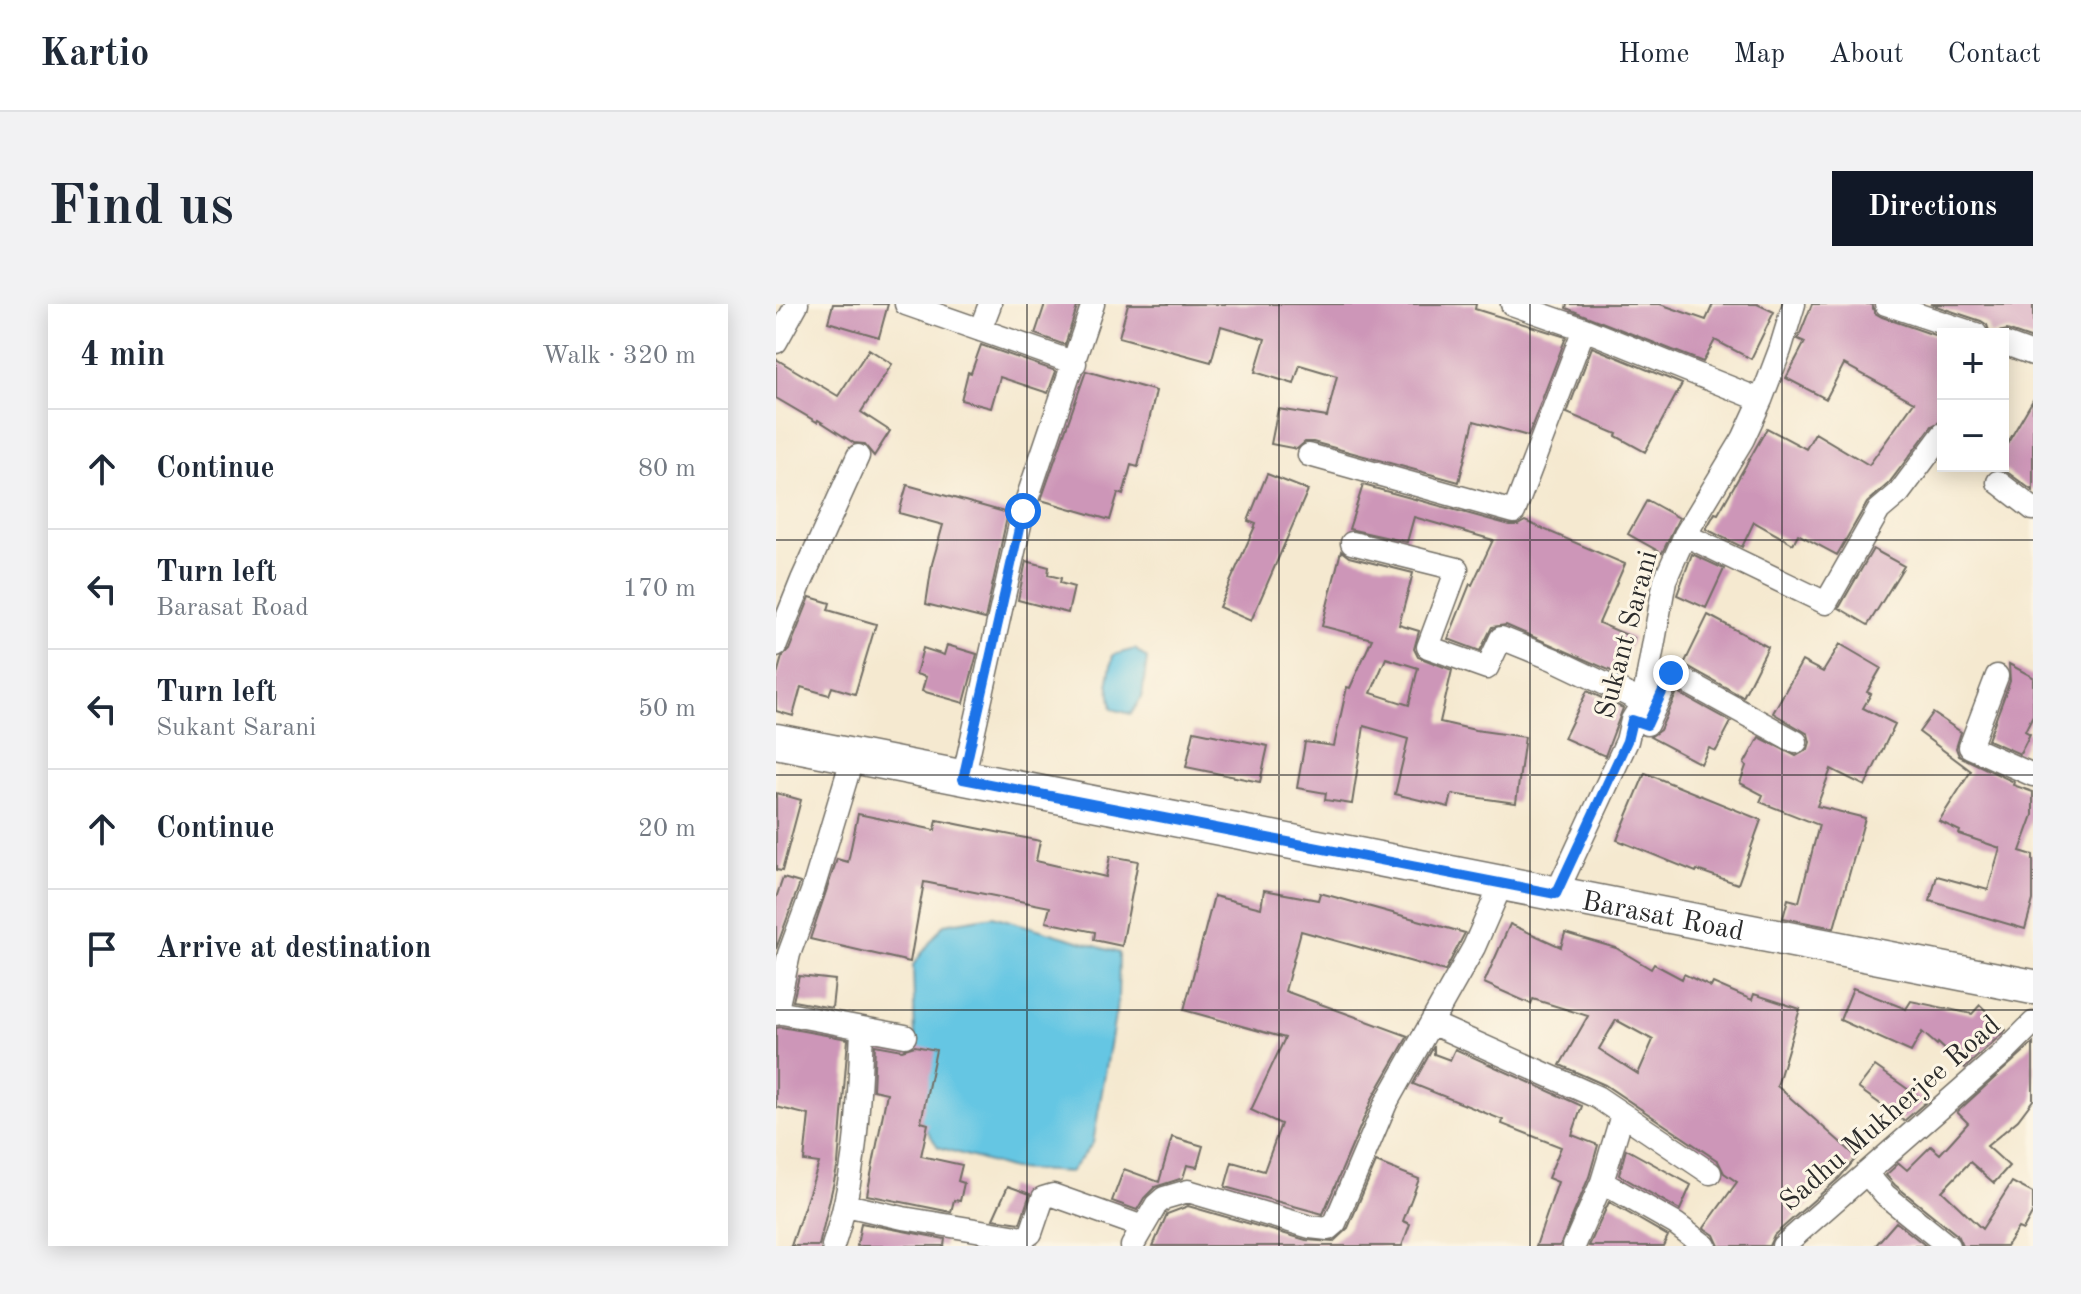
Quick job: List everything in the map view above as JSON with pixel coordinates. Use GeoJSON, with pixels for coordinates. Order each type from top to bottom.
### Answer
{"type":"FeatureCollection","features":[{"type":"Feature","properties":{"kind":"main road","name":"Barasat Road"},"geometry":{"type":"LineString","coordinates":[[776,741],[2033,987]]}},
{"type":"Feature","properties":{"kind":"street"},"geometry":{"type":"LineString","coordinates":[[776,342],[797,304]]}},
{"type":"Feature","properties":{"kind":"street"},"geometry":{"type":"LineString","coordinates":[[906,304],[1075,363]]}},
{"type":"Feature","properties":{"kind":"street"},"geometry":{"type":"LineString","coordinates":[[980,330],[990,304]]}},
{"type":"Feature","properties":{"kind":"street"},"geometry":{"type":"LineString","coordinates":[[963,779],[1023,511],[1093,304]]}},
{"type":"Feature","properties":{"kind":"street"},"geometry":{"type":"LineString","coordinates":[[1512,304],[1584,329],[1761,400]]}},
{"type":"Feature","properties":{"kind":"street","name":"Sukant Sarani"},"geometry":{"type":"LineString","coordinates":[[1556,894],[1638,711],[1665,580],[1685,535],[1743,439],[1780,350],[1794,304]]}},
{"type":"Feature","properties":{"kind":"street"},"geometry":{"type":"LineString","coordinates":[[1886,304],[1958,328]]}},
{"type":"Feature","properties":{"kind":"street"},"geometry":{"type":"LineString","coordinates":[[1309,455],[1514,512],[1584,329]]}},
{"type":"Feature","properties":{"kind":"street"},"geometry":{"type":"LineString","coordinates":[[2009,347],[2033,354]]}},
{"type":"Feature","properties":{"kind":"street"},"geometry":{"type":"LineString","coordinates":[[1685,535],[1826,603],[1879,510],[1899,493],[1937,442]]}},
{"type":"Feature","properties":{"kind":"street"},"geometry":{"type":"LineString","coordinates":[[776,645],[858,456]]}},
{"type":"Feature","properties":{"kind":"street"},"geometry":{"type":"LineString","coordinates":[[1998,482],[2033,509]]}},
{"type":"Feature","properties":{"kind":"street"},"geometry":{"type":"LineString","coordinates":[[1352,543],[1457,569],[1428,647],[1487,668],[1501,638],[1553,659],[1638,711],[1647,725],[1671,673],[1796,742]]}},
{"type":"Feature","properties":{"kind":"street"},"geometry":{"type":"LineString","coordinates":[[1997,676],[1970,747],[2033,775]]}},
{"type":"Feature","properties":{"kind":"street"},"geometry":{"type":"LineString","coordinates":[[853,756],[818,875],[789,954],[776,1013],[905,1036]]}},
{"type":"Feature","properties":{"kind":"street"},"geometry":{"type":"LineString","coordinates":[[846,1205],[1024,1238],[1031,1233],[1043,1198],[1053,1195],[1138,1237],[1156,1205],[1164,1198],[1188,1191],[1305,1236],[1328,1229],[1335,1223],[1386,1103],[1474,947],[1502,883]]}},
{"type":"Feature","properties":{"kind":"street"},"geometry":{"type":"LineString","coordinates":[[1431,1023],[1597,1097],[1710,1173]]}},
{"type":"Feature","properties":{"kind":"street","name":"Sadhu Mukherjee Road"},"geometry":{"type":"LineString","coordinates":[[1783,1246],[2001,1055],[2033,1023]]}},
{"type":"Feature","properties":{"kind":"street"},"geometry":{"type":"LineString","coordinates":[[833,1246],[846,1205],[857,1135],[862,1029]]}},
{"type":"Feature","properties":{"kind":"street"},"geometry":{"type":"LineString","coordinates":[[1574,1246],[1602,1182],[1622,1115]]}},
{"type":"Feature","properties":{"kind":"street"},"geometry":{"type":"LineString","coordinates":[[1866,1173],[1885,1195],[1948,1246]]}},
{"type":"Feature","properties":{"kind":"street"},"geometry":{"type":"LineString","coordinates":[[1602,1182],[1676,1224],[1705,1246]]}},
{"type":"Feature","properties":{"kind":"water"},"geometry":{"type":"Polygon","coordinates":[[[1135,649],[1147,659],[1142,697],[1131,714],[1112,709],[1108,681],[1113,655],[1135,649]]]}},
{"type":"Feature","properties":{"kind":"water"},"geometry":{"type":"Polygon","coordinates":[[[993,916],[1119,953],[1118,999],[1093,1143],[1070,1172],[1012,1169],[938,1147],[917,1115],[913,965],[944,924],[993,916]]]}},
{"type":"Feature","properties":{"kind":"building"},"geometry":{"type":"Polygon","coordinates":[[[833,304],[888,304],[879,337],[828,322],[833,304]]]}},
{"type":"Feature","properties":{"kind":"building"},"geometry":{"type":"Polygon","coordinates":[[[1045,304],[1078,304],[1065,345],[1035,334],[1045,304]]]}},
{"type":"Feature","properties":{"kind":"building"},"geometry":{"type":"Polygon","coordinates":[[[1128,304],[1476,304],[1475,309],[1566,337],[1528,436],[1474,421],[1459,482],[1313,442],[1305,442],[1297,449],[1271,444],[1278,409],[1327,417],[1337,376],[1300,365],[1294,384],[1255,372],[1265,339],[1221,326],[1211,362],[1119,337],[1128,304]]]}},
{"type":"Feature","properties":{"kind":"building"},"geometry":{"type":"Polygon","coordinates":[[[1567,304],[1660,304],[1706,320],[1713,304],[1757,304],[1774,312],[1751,359],[1715,340],[1703,362],[1566,308],[1567,304]]]}},
{"type":"Feature","properties":{"kind":"building"},"geometry":{"type":"Polygon","coordinates":[[[1812,304],[1871,304],[1875,313],[1882,317],[1937,336],[1937,423],[1889,483],[1867,503],[1837,555],[1798,534],[1793,544],[1754,522],[1742,547],[1706,529],[1715,513],[1718,514],[1767,428],[1806,449],[1815,433],[1869,465],[1914,402],[1844,364],[1826,399],[1786,378],[1805,342],[1798,339],[1812,304]]]}},
{"type":"Feature","properties":{"kind":"building"},"geometry":{"type":"Polygon","coordinates":[[[1930,304],[2033,304],[2033,339],[2009,331],[2009,328],[1988,328],[1981,321],[1930,304]]]}},
{"type":"Feature","properties":{"kind":"building"},"geometry":{"type":"Polygon","coordinates":[[[981,345],[1056,371],[1048,393],[1000,377],[991,408],[961,400],[968,372],[971,373],[981,345]]]}},
{"type":"Feature","properties":{"kind":"building"},"geometry":{"type":"Polygon","coordinates":[[[1592,347],[1682,384],[1645,452],[1617,434],[1567,413],[1592,347]]]}},
{"type":"Feature","properties":{"kind":"building"},"geometry":{"type":"Polygon","coordinates":[[[869,349],[892,364],[861,412],[890,431],[874,456],[864,444],[854,443],[776,398],[776,359],[838,396],[869,349]]]}},
{"type":"Feature","properties":{"kind":"building"},"geometry":{"type":"Polygon","coordinates":[[[1086,371],[1156,391],[1138,467],[1131,465],[1123,495],[1118,493],[1110,520],[1041,500],[1086,371]]]}},
{"type":"Feature","properties":{"kind":"building"},"geometry":{"type":"Polygon","coordinates":[[[2033,400],[2033,491],[2007,472],[2009,441],[2033,400]]]}},
{"type":"Feature","properties":{"kind":"building"},"geometry":{"type":"Polygon","coordinates":[[[1267,474],[1308,490],[1251,621],[1219,607],[1256,524],[1248,521],[1267,474]]]}},
{"type":"Feature","properties":{"kind":"building"},"geometry":{"type":"Polygon","coordinates":[[[907,485],[1008,513],[985,619],[926,604],[932,564],[943,525],[899,513],[907,485]]]}},
{"type":"Feature","properties":{"kind":"building"},"geometry":{"type":"Polygon","coordinates":[[[1363,485],[1510,525],[1525,521],[1625,564],[1599,623],[1634,638],[1618,674],[1506,625],[1492,627],[1480,651],[1448,639],[1470,584],[1493,540],[1414,517],[1407,542],[1349,529],[1363,485]]]}},
{"type":"Feature","properties":{"kind":"building"},"geometry":{"type":"Polygon","coordinates":[[[1647,500],[1679,518],[1662,553],[1628,534],[1647,500]]]}},
{"type":"Feature","properties":{"kind":"building"},"geometry":{"type":"Polygon","coordinates":[[[1873,549],[1904,566],[1868,625],[1839,608],[1873,549]]]}},
{"type":"Feature","properties":{"kind":"building"},"geometry":{"type":"Polygon","coordinates":[[[1341,551],[1349,557],[1413,573],[1399,625],[1419,631],[1414,649],[1418,657],[1452,670],[1440,722],[1525,737],[1516,803],[1452,794],[1449,807],[1395,794],[1408,739],[1364,726],[1352,804],[1325,800],[1326,793],[1297,788],[1305,742],[1334,746],[1347,687],[1350,688],[1372,639],[1322,626],[1341,551]],[[1386,658],[1371,693],[1409,705],[1418,668],[1386,658]]]}},
{"type":"Feature","properties":{"kind":"building"},"geometry":{"type":"Polygon","coordinates":[[[1692,554],[1724,569],[1706,608],[1677,595],[1692,554]]]}},
{"type":"Feature","properties":{"kind":"building"},"geometry":{"type":"Polygon","coordinates":[[[1026,561],[1049,567],[1048,575],[1061,578],[1060,583],[1074,587],[1068,613],[1018,600],[1026,561]]]}},
{"type":"Feature","properties":{"kind":"building"},"geometry":{"type":"Polygon","coordinates":[[[810,597],[830,603],[828,610],[876,624],[855,694],[832,687],[829,695],[801,687],[793,716],[776,711],[776,678],[782,657],[789,650],[810,597]]]}},
{"type":"Feature","properties":{"kind":"building"},"geometry":{"type":"Polygon","coordinates":[[[1708,615],[1768,647],[1743,697],[1684,664],[1708,615]]]}},
{"type":"Feature","properties":{"kind":"building"},"geometry":{"type":"Polygon","coordinates":[[[1840,644],[1881,668],[1867,692],[1871,694],[1863,708],[1895,724],[1865,786],[1831,769],[1817,806],[1865,818],[1834,928],[1783,918],[1788,899],[1799,902],[1819,825],[1760,802],[1763,795],[1740,783],[1744,764],[1759,737],[1796,756],[1808,749],[1808,734],[1773,713],[1802,661],[1823,672],[1840,644]]]}},
{"type":"Feature","properties":{"kind":"building"},"geometry":{"type":"Polygon","coordinates":[[[947,645],[977,654],[964,703],[922,691],[926,677],[916,674],[923,648],[944,655],[947,645]]]}},
{"type":"Feature","properties":{"kind":"building"},"geometry":{"type":"Polygon","coordinates":[[[2009,664],[2033,677],[2033,715],[2025,731],[2030,734],[2020,754],[1988,740],[2010,681],[2009,664]]]}},
{"type":"Feature","properties":{"kind":"building"},"geometry":{"type":"Polygon","coordinates":[[[1587,691],[1623,708],[1605,756],[1564,738],[1587,691]]]}},
{"type":"Feature","properties":{"kind":"building"},"geometry":{"type":"Polygon","coordinates":[[[1677,692],[1731,722],[1716,751],[1709,748],[1701,764],[1650,737],[1660,730],[1677,692]]]}},
{"type":"Feature","properties":{"kind":"building"},"geometry":{"type":"Polygon","coordinates":[[[1933,713],[1961,732],[1956,748],[1959,756],[2014,782],[2013,785],[2033,792],[2033,815],[2020,851],[2033,855],[2033,900],[2025,929],[1930,901],[1937,876],[1988,890],[2000,848],[1959,834],[1960,831],[1939,821],[1971,771],[1919,732],[1933,713]]]}},
{"type":"Feature","properties":{"kind":"building"},"geometry":{"type":"Polygon","coordinates":[[[1194,731],[1268,746],[1260,782],[1186,767],[1194,731]]]}},
{"type":"Feature","properties":{"kind":"building"},"geometry":{"type":"Polygon","coordinates":[[[1645,773],[1761,820],[1738,884],[1696,872],[1617,840],[1645,773]]]}},
{"type":"Feature","properties":{"kind":"building"},"geometry":{"type":"Polygon","coordinates":[[[776,793],[801,800],[782,871],[776,870],[776,793]]]}},
{"type":"Feature","properties":{"kind":"building"},"geometry":{"type":"Polygon","coordinates":[[[858,814],[935,830],[937,820],[1040,841],[1036,861],[1106,877],[1110,856],[1138,861],[1122,946],[1094,940],[1095,932],[1046,922],[1050,907],[924,882],[910,962],[810,939],[837,859],[848,862],[858,814]]]}},
{"type":"Feature","properties":{"kind":"building"},"geometry":{"type":"Polygon","coordinates":[[[783,878],[800,883],[776,949],[776,898],[783,878]]]}},
{"type":"Feature","properties":{"kind":"building"},"geometry":{"type":"Polygon","coordinates":[[[1264,890],[1318,900],[1320,893],[1465,933],[1445,971],[1301,931],[1285,991],[1408,1036],[1373,1097],[1323,1214],[1225,1187],[1232,1162],[1264,1171],[1281,1124],[1251,1110],[1285,1038],[1184,1010],[1214,896],[1261,908],[1264,890]]]}},
{"type":"Feature","properties":{"kind":"building"},"geometry":{"type":"Polygon","coordinates":[[[1510,924],[1561,947],[1565,933],[1616,948],[1651,969],[1654,964],[1682,979],[1684,974],[1711,987],[1713,983],[1752,1000],[1754,994],[1800,1009],[1777,1086],[1857,1157],[1839,1178],[1774,1235],[1769,1246],[1719,1246],[1714,1235],[1704,1228],[1737,1182],[1724,1173],[1718,1161],[1605,1085],[1560,1065],[1588,1016],[1533,999],[1531,1004],[1484,983],[1510,924]],[[1616,1020],[1599,1049],[1638,1074],[1653,1040],[1616,1020]]]}},
{"type":"Feature","properties":{"kind":"building"},"geometry":{"type":"Polygon","coordinates":[[[799,976],[835,980],[832,1008],[793,1001],[799,976]]]}},
{"type":"Feature","properties":{"kind":"building"},"geometry":{"type":"Polygon","coordinates":[[[1853,988],[1906,1009],[1911,1001],[1972,1014],[1980,1005],[2006,1030],[1965,1068],[1922,1032],[1911,1052],[1840,1020],[1853,988]]]}},
{"type":"Feature","properties":{"kind":"building"},"geometry":{"type":"Polygon","coordinates":[[[776,1028],[848,1039],[838,1164],[819,1246],[791,1246],[819,1163],[804,1161],[809,1115],[776,1107],[776,1028]]]}},
{"type":"Feature","properties":{"kind":"building"},"geometry":{"type":"Polygon","coordinates":[[[2033,1043],[2033,1100],[2018,1120],[1987,1146],[2009,1166],[1994,1183],[1970,1162],[1942,1191],[1982,1229],[2012,1182],[2033,1193],[2033,1212],[2023,1230],[2018,1228],[2006,1246],[1962,1246],[1957,1235],[1886,1175],[1899,1163],[1907,1170],[1931,1146],[1940,1154],[1968,1123],[1957,1112],[2033,1043]]]}},
{"type":"Feature","properties":{"kind":"building"},"geometry":{"type":"Polygon","coordinates":[[[875,1045],[902,1050],[915,1046],[936,1050],[921,1122],[928,1124],[921,1156],[962,1165],[958,1181],[964,1183],[960,1201],[954,1200],[951,1212],[867,1195],[887,1093],[873,1090],[875,1045]]]}},
{"type":"Feature","properties":{"kind":"building"},"geometry":{"type":"Polygon","coordinates":[[[1434,1046],[1434,1054],[1450,1060],[1455,1049],[1582,1106],[1572,1135],[1598,1145],[1589,1177],[1560,1246],[1536,1246],[1558,1182],[1548,1178],[1561,1147],[1413,1084],[1434,1046]]]}},
{"type":"Feature","properties":{"kind":"building"},"geometry":{"type":"Polygon","coordinates":[[[1875,1066],[1926,1102],[1904,1121],[1858,1088],[1875,1066]]]}},
{"type":"Feature","properties":{"kind":"building"},"geometry":{"type":"Polygon","coordinates":[[[1172,1137],[1203,1146],[1197,1167],[1187,1165],[1183,1178],[1155,1187],[1137,1210],[1112,1201],[1124,1169],[1159,1182],[1172,1137]]]}},
{"type":"Feature","properties":{"kind":"building"},"geometry":{"type":"Polygon","coordinates":[[[1626,1149],[1691,1185],[1680,1210],[1619,1175],[1626,1149]]]}},
{"type":"Feature","properties":{"kind":"building"},"geometry":{"type":"Polygon","coordinates":[[[1376,1162],[1419,1179],[1403,1221],[1410,1224],[1402,1246],[1153,1246],[1167,1214],[1188,1206],[1306,1240],[1333,1242],[1348,1228],[1376,1162]]]}},
{"type":"Feature","properties":{"kind":"building"},"geometry":{"type":"Polygon","coordinates":[[[1008,1186],[1030,1194],[1020,1223],[993,1219],[1008,1186]]]}},
{"type":"Feature","properties":{"kind":"building"},"geometry":{"type":"Polygon","coordinates":[[[1609,1202],[1668,1236],[1663,1246],[1589,1246],[1609,1202]]]}},
{"type":"Feature","properties":{"kind":"building"},"geometry":{"type":"Polygon","coordinates":[[[1896,1222],[1926,1246],[1875,1246],[1896,1222]]]}},
{"type":"Feature","properties":{"kind":"building"},"geometry":{"type":"Polygon","coordinates":[[[861,1223],[945,1239],[944,1246],[857,1246],[861,1223]]]}},
{"type":"Feature","properties":{"kind":"route"},"geometry":{"type":"LineString","coordinates":[[1023,511],[963,779],[1556,894],[1627,741],[1632,720],[1647,725],[1671,673]]}}]}
